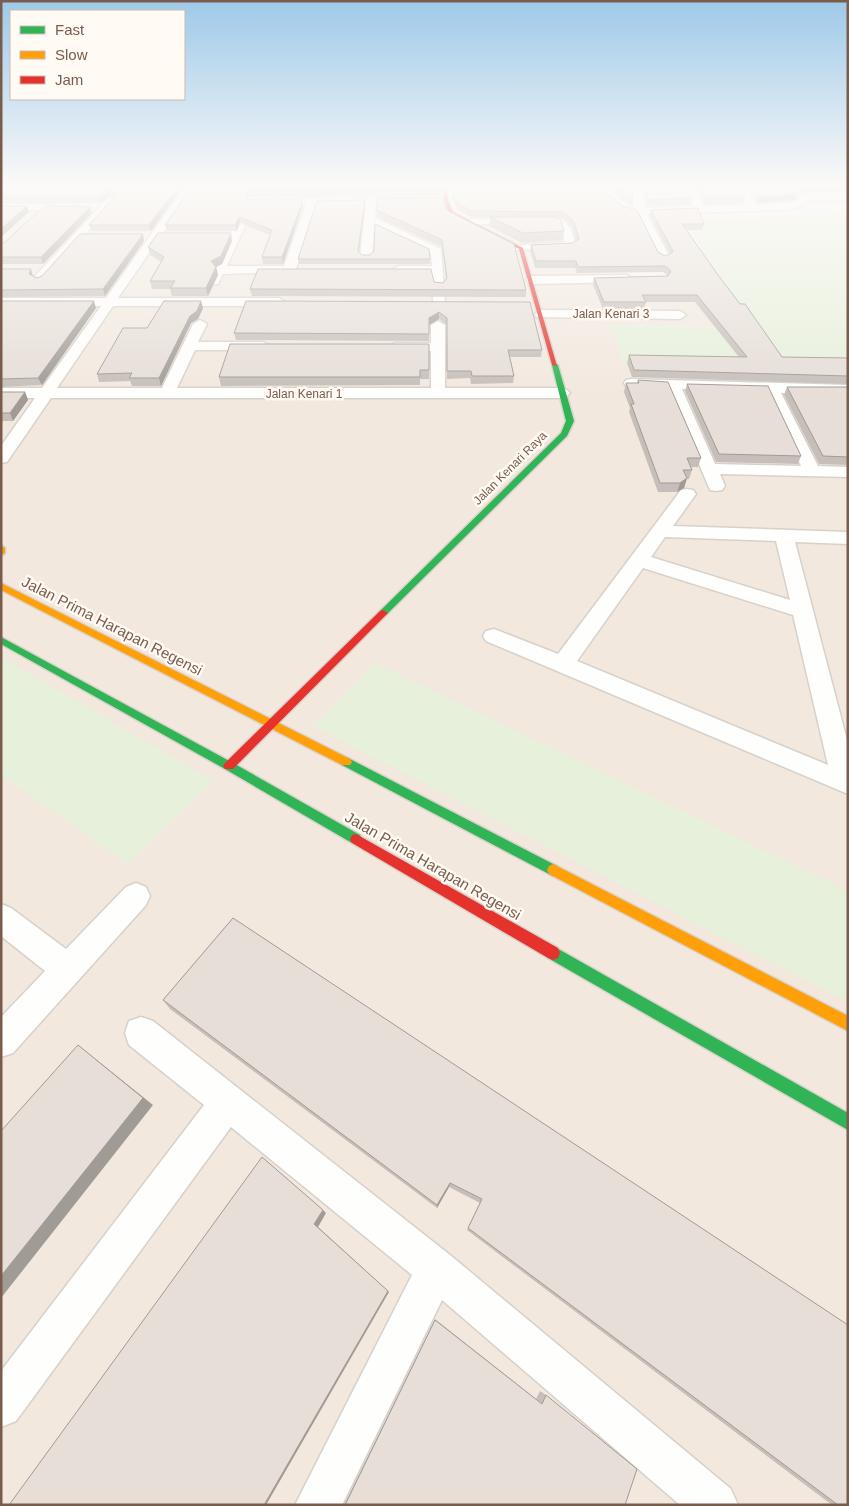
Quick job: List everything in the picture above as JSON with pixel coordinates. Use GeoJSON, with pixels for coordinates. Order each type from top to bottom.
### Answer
{"type":"FeatureCollection","features":[{"type":"Feature","properties":{"kind":"street"},"geometry":{"type":"LineString","coordinates":[[29,270],[43,275],[64,255]]}},
{"type":"Feature","properties":{"kind":"street"},"geometry":{"type":"LineString","coordinates":[[1,458],[45,393],[147,255]]}},
{"type":"Feature","properties":{"kind":"street"},"geometry":{"type":"LineString","coordinates":[[212,284],[220,270],[225,255]]}},
{"type":"Feature","properties":{"kind":"street"},"geometry":{"type":"LineString","coordinates":[[289,270],[294,255]]}},
{"type":"Feature","properties":{"kind":"street"},"geometry":{"type":"LineString","coordinates":[[438,255],[439,302]]}},
{"type":"Feature","properties":{"kind":"street","name":"Jalan Kenari Raya"},"geometry":{"type":"LineString","coordinates":[[228,766],[564,434],[570,420],[535,306],[532,280],[524,255]]}},
{"type":"Feature","properties":{"kind":"street"},"geometry":{"type":"LineString","coordinates":[[220,270],[307,270]]}},
{"type":"Feature","properties":{"kind":"street"},"geometry":{"type":"LineString","coordinates":[[390,270],[438,270]]}},
{"type":"Feature","properties":{"kind":"street"},"geometry":{"type":"LineString","coordinates":[[532,280],[643,278]]}},
{"type":"Feature","properties":{"kind":"street","name":"Jalan Kenari 3"},"geometry":{"type":"LineString","coordinates":[[535,306],[684,320],[673,300]]}},
{"type":"Feature","properties":{"kind":"street"},"geometry":{"type":"LineString","coordinates":[[1,302],[290,302]]}},
{"type":"Feature","properties":{"kind":"street"},"geometry":{"type":"LineString","coordinates":[[167,394],[200,324]]}},
{"type":"Feature","properties":{"kind":"street"},"geometry":{"type":"LineString","coordinates":[[438,325],[438,394]]}},
{"type":"Feature","properties":{"kind":"street"},"geometry":{"type":"LineString","coordinates":[[190,346],[279,346]]}},
{"type":"Feature","properties":{"kind":"street"},"geometry":{"type":"LineString","coordinates":[[378,346],[438,347]]}},
{"type":"Feature","properties":{"kind":"street"},"geometry":{"type":"LineString","coordinates":[[631,383],[771,388],[848,388]]}},
{"type":"Feature","properties":{"kind":"street"},"geometry":{"type":"LineString","coordinates":[[673,385],[716,486]]}},
{"type":"Feature","properties":{"kind":"street"},"geometry":{"type":"LineString","coordinates":[[771,388],[812,471]]}},
{"type":"Feature","properties":{"kind":"street","name":"Jalan Kenari 1"},"geometry":{"type":"LineString","coordinates":[[1,393],[562,394]]}},
{"type":"Feature","properties":{"kind":"street"},"geometry":{"type":"LineString","coordinates":[[708,469],[848,472]]}},
{"type":"Feature","properties":{"kind":"street"},"geometry":{"type":"LineString","coordinates":[[562,665],[687,494]]}},
{"type":"Feature","properties":{"kind":"street"},"geometry":{"type":"LineString","coordinates":[[660,531],[848,538]]}},
{"type":"Feature","properties":{"kind":"street"},"geometry":{"type":"LineString","coordinates":[[784,535],[846,784]]}},
{"type":"Feature","properties":{"kind":"street"},"geometry":{"type":"LineString","coordinates":[[1,548],[1,553]]}},
{"type":"Feature","properties":{"kind":"street"},"geometry":{"type":"LineString","coordinates":[[639,560],[802,611]]}},
{"type":"Feature","properties":{"kind":"street","name":"Jalan Prima Harapan Regensi"},"geometry":{"type":"LineString","coordinates":[[1,586],[271,723],[848,1024]]}},
{"type":"Feature","properties":{"kind":"street"},"geometry":{"type":"LineString","coordinates":[[494,636],[846,784]]}},
{"type":"Feature","properties":{"kind":"street","name":"Jalan Prima Harapan Regensi"},"geometry":{"type":"LineString","coordinates":[[1,640],[228,766],[848,1122]]}},
{"type":"Feature","properties":{"kind":"street"},"geometry":{"type":"LineString","coordinates":[[1,1041],[136,896]]}},
{"type":"Feature","properties":{"kind":"street"},"geometry":{"type":"LineString","coordinates":[[1,918],[68,969]]}},
{"type":"Feature","properties":{"kind":"street"},"geometry":{"type":"LineString","coordinates":[[141,1033],[436,1270],[715,1505]]}},
{"type":"Feature","properties":{"kind":"street"},"geometry":{"type":"LineString","coordinates":[[1,1406],[227,1103]]}},
{"type":"Feature","properties":{"kind":"street"},"geometry":{"type":"LineString","coordinates":[[318,1505],[436,1270]]}},
{"type":"Feature","properties":{"kind":"shaded area"},"geometry":{"type":"Polygon","coordinates":[[[1,255],[603,255],[599,276],[676,277],[744,328],[612,325],[624,365],[848,366],[848,1505],[1,1505],[1,255]]]}},
{"type":"Feature","properties":{"kind":"green space"},"geometry":{"type":"Polygon","coordinates":[[[704,255],[848,255],[848,366],[624,365],[612,325],[744,328],[704,255]]]}},
{"type":"Feature","properties":{"kind":"green space"},"geometry":{"type":"Polygon","coordinates":[[[1,657],[213,781],[128,864],[1,775],[1,657]]]}},
{"type":"Feature","properties":{"kind":"green space"},"geometry":{"type":"Polygon","coordinates":[[[375,663],[848,891],[848,1002],[313,726],[375,663]]]}},
{"type":"Feature","properties":{"kind":"building"},"geometry":{"type":"Polygon","coordinates":[[[1,255],[43,255],[41,257],[1,257],[1,255]]]}},
{"type":"Feature","properties":{"kind":"building"},"geometry":{"type":"Polygon","coordinates":[[[61,255],[128,255],[103,289],[1,290],[1,269],[31,269],[29,274],[37,278],[42,276],[61,255]]]}},
{"type":"Feature","properties":{"kind":"building"},"geometry":{"type":"Polygon","coordinates":[[[161,255],[221,255],[211,261],[216,267],[206,288],[170,288],[175,281],[150,281],[164,257],[161,255]]]}},
{"type":"Feature","properties":{"kind":"building"},"geometry":{"type":"Polygon","coordinates":[[[263,255],[283,255],[282,257],[262,257],[263,255]]]}},
{"type":"Feature","properties":{"kind":"building"},"geometry":{"type":"Polygon","coordinates":[[[299,255],[430,255],[430,259],[298,259],[299,255]]]}},
{"type":"Feature","properties":{"kind":"building"},"geometry":{"type":"Polygon","coordinates":[[[444,255],[517,255],[526,290],[250,289],[258,269],[431,269],[434,282],[443,283],[447,278],[444,255]]]}},
{"type":"Feature","properties":{"kind":"building"},"geometry":{"type":"Polygon","coordinates":[[[534,255],[704,255],[740,304],[745,304],[782,357],[848,358],[848,376],[634,370],[629,355],[747,357],[697,295],[642,295],[646,302],[604,302],[594,278],[668,276],[671,271],[665,266],[578,267],[576,261],[536,261],[534,255]]]}},
{"type":"Feature","properties":{"kind":"building"},"geometry":{"type":"Polygon","coordinates":[[[1,301],[94,301],[38,378],[1,379],[1,301]]]}},
{"type":"Feature","properties":{"kind":"building"},"geometry":{"type":"Polygon","coordinates":[[[164,301],[201,301],[197,311],[190,316],[159,378],[129,378],[132,373],[97,374],[123,328],[147,328],[164,301]]]}},
{"type":"Feature","properties":{"kind":"building"},"geometry":{"type":"Polygon","coordinates":[[[246,301],[530,302],[542,350],[508,350],[514,376],[472,376],[471,371],[447,371],[447,318],[439,312],[429,318],[429,334],[234,333],[246,301]]]}},
{"type":"Feature","properties":{"kind":"building"},"geometry":{"type":"Polygon","coordinates":[[[230,344],[429,344],[429,370],[420,370],[420,377],[219,377],[230,344]]]}},
{"type":"Feature","properties":{"kind":"building"},"geometry":{"type":"Polygon","coordinates":[[[638,380],[668,382],[701,458],[687,458],[692,470],[683,470],[687,478],[680,483],[660,483],[631,404],[634,404],[626,383],[639,383],[638,380]]]}},
{"type":"Feature","properties":{"kind":"building"},"geometry":{"type":"Polygon","coordinates":[[[687,384],[768,386],[801,456],[719,454],[687,384]]]}},
{"type":"Feature","properties":{"kind":"building"},"geometry":{"type":"Polygon","coordinates":[[[787,387],[848,387],[848,457],[823,456],[787,387]]]}},
{"type":"Feature","properties":{"kind":"building"},"geometry":{"type":"Polygon","coordinates":[[[1,392],[25,392],[10,413],[1,413],[1,392]]]}},
{"type":"Feature","properties":{"kind":"building"},"geometry":{"type":"Polygon","coordinates":[[[233,918],[848,1325],[848,1505],[838,1505],[468,1228],[482,1199],[450,1183],[437,1205],[163,1000],[233,918]]]}},
{"type":"Feature","properties":{"kind":"building"},"geometry":{"type":"Polygon","coordinates":[[[78,1045],[143,1098],[1,1276],[1,1131],[78,1045]]]}},
{"type":"Feature","properties":{"kind":"building"},"geometry":{"type":"Polygon","coordinates":[[[262,1157],[323,1210],[314,1224],[388,1291],[264,1505],[9,1505],[262,1157]]]}},
{"type":"Feature","properties":{"kind":"building"},"geometry":{"type":"Polygon","coordinates":[[[435,1320],[542,1404],[546,1395],[637,1469],[625,1505],[345,1505],[435,1320]]]}},
{"type":"Feature","properties":{"kind":"traffic: fast"},"geometry":{"type":"LineString","coordinates":[[383,613],[564,434],[570,421],[555,365]]}},
{"type":"Feature","properties":{"kind":"traffic: fast"},"geometry":{"type":"LineString","coordinates":[[1,640],[229,766],[356,839]]}},
{"type":"Feature","properties":{"kind":"traffic: fast"},"geometry":{"type":"LineString","coordinates":[[346,762],[553,870]]}},
{"type":"Feature","properties":{"kind":"traffic: fast"},"geometry":{"type":"LineString","coordinates":[[553,953],[848,1122]]}},
{"type":"Feature","properties":{"kind":"traffic: slow"},"geometry":{"type":"LineString","coordinates":[[1,548],[1,553]]}},
{"type":"Feature","properties":{"kind":"traffic: slow"},"geometry":{"type":"LineString","coordinates":[[1,586],[346,762]]}},
{"type":"Feature","properties":{"kind":"traffic: slow"},"geometry":{"type":"LineString","coordinates":[[553,870],[848,1024]]}},
{"type":"Feature","properties":{"kind":"traffic: jam"},"geometry":{"type":"LineString","coordinates":[[523,255],[555,365]]}},
{"type":"Feature","properties":{"kind":"traffic: jam"},"geometry":{"type":"LineString","coordinates":[[229,766],[383,613]]}},
{"type":"Feature","properties":{"kind":"traffic: jam"},"geometry":{"type":"LineString","coordinates":[[356,839],[553,953]]}}]}
